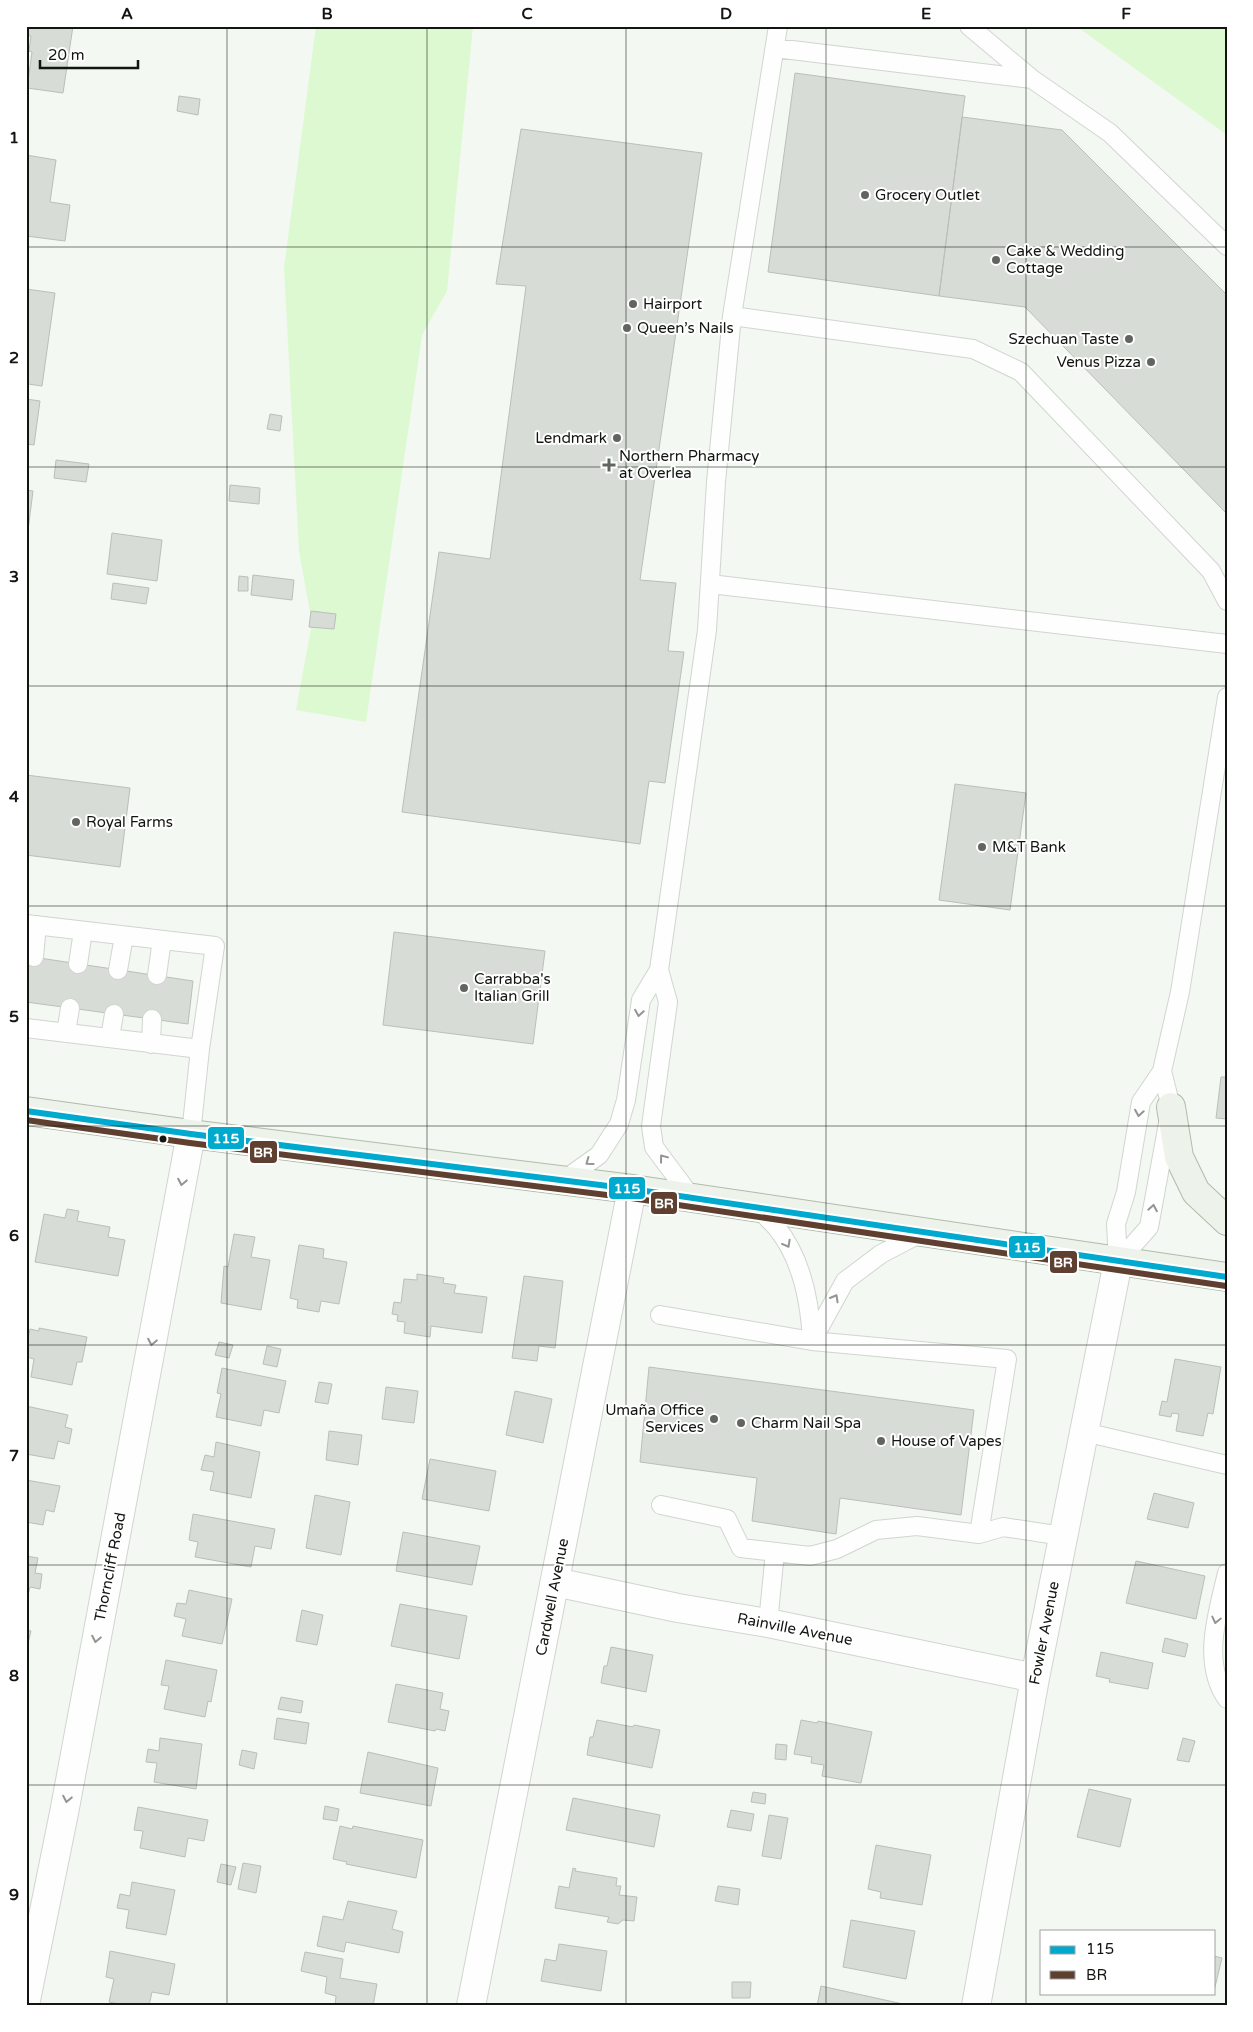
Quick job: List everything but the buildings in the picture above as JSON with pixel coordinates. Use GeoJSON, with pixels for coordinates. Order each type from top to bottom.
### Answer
{"type":"FeatureCollection","features":[{"type":"Feature","properties":{"kind":"main road"},"geometry":{"type":"LineString","coordinates":[[1171,1107],[1179,1157],[1196,1192],[1227,1221]]}},
{"type":"Feature","properties":{"kind":"main road"},"geometry":{"type":"LineString","coordinates":[[26,1111],[191,1134],[632,1189],[1227,1277]]}},
{"type":"Feature","properties":{"kind":"street","name":"Thorncliff Road"},"geometry":{"type":"LineString","coordinates":[[26,2000],[64,1813],[191,1134]]}},
{"type":"Feature","properties":{"kind":"street","name":"Cardwell Avenue"},"geometry":{"type":"LineString","coordinates":[[471,2006],[632,1189]]}},
{"type":"Feature","properties":{"kind":"street","name":"Fowler Avenue"},"geometry":{"type":"LineString","coordinates":[[976,2006],[1035,1678],[1118,1262]]}},
{"type":"Feature","properties":{"kind":"street","name":"Rainville Avenue"},"geometry":{"type":"LineString","coordinates":[[555,1582],[678,1608],[768,1623],[1035,1678]]}},
{"type":"Feature","properties":{"kind":"lane"},"geometry":{"type":"LineString","coordinates":[[564,1180],[599,1155],[619,1124],[626,1100],[641,1000],[659,970],[707,630],[716,482],[732,316],[778,26]]}},
{"type":"Feature","properties":{"kind":"lane"},"geometry":{"type":"LineString","coordinates":[[969,26],[1032,79],[1110,133],[1227,246]]}},
{"type":"Feature","properties":{"kind":"lane"},"geometry":{"type":"LineString","coordinates":[[775,48],[1032,79]]}},
{"type":"Feature","properties":{"kind":"lane"},"geometry":{"type":"LineString","coordinates":[[732,316],[974,349],[1021,372],[1211,571],[1227,601]]}},
{"type":"Feature","properties":{"kind":"lane"},"geometry":{"type":"LineString","coordinates":[[710,584],[1227,644]]}},
{"type":"Feature","properties":{"kind":"lane"},"geometry":{"type":"LineString","coordinates":[[1118,1262],[1116,1224],[1126,1192],[1141,1102],[1162,1071],[1180,992],[1227,697]]}},
{"type":"Feature","properties":{"kind":"lane"},"geometry":{"type":"LineString","coordinates":[[34,958],[31,925],[215,946],[200,1049],[191,1134]]}},
{"type":"Feature","properties":{"kind":"lane"},"geometry":{"type":"LineString","coordinates":[[78,964],[82,931]]}},
{"type":"Feature","properties":{"kind":"lane"},"geometry":{"type":"LineString","coordinates":[[118,970],[124,936]]}},
{"type":"Feature","properties":{"kind":"lane"},"geometry":{"type":"LineString","coordinates":[[157,975],[162,940]]}},
{"type":"Feature","properties":{"kind":"lane"},"geometry":{"type":"LineString","coordinates":[[659,970],[668,1002],[651,1126],[654,1147],[692,1198]]}},
{"type":"Feature","properties":{"kind":"lane"},"geometry":{"type":"LineString","coordinates":[[66,1033],[70,1008]]}},
{"type":"Feature","properties":{"kind":"lane"},"geometry":{"type":"LineString","coordinates":[[110,1038],[114,1014]]}},
{"type":"Feature","properties":{"kind":"lane"},"geometry":{"type":"LineString","coordinates":[[151,1044],[152,1019]]}},
{"type":"Feature","properties":{"kind":"lane"},"geometry":{"type":"LineString","coordinates":[[26,1028],[200,1049]]}},
{"type":"Feature","properties":{"kind":"lane"},"geometry":{"type":"LineString","coordinates":[[1118,1262],[1149,1227],[1171,1107],[1162,1071]]}},
{"type":"Feature","properties":{"kind":"lane"},"geometry":{"type":"LineString","coordinates":[[756,1207],[776,1227],[789,1246],[803,1284],[811,1320],[812,1341]]}},
{"type":"Feature","properties":{"kind":"lane"},"geometry":{"type":"LineString","coordinates":[[812,1341],[845,1281],[881,1254],[923,1232]]}},
{"type":"Feature","properties":{"kind":"lane"},"geometry":{"type":"LineString","coordinates":[[660,1315],[812,1341],[1007,1359],[979,1534]]}},
{"type":"Feature","properties":{"kind":"lane"},"geometry":{"type":"LineString","coordinates":[[1084,1432],[1227,1465]]}},
{"type":"Feature","properties":{"kind":"lane"},"geometry":{"type":"LineString","coordinates":[[661,1505],[726,1519],[740,1548],[810,1556],[837,1549],[876,1530],[917,1526],[979,1534],[1003,1527],[1063,1536]]}},
{"type":"Feature","properties":{"kind":"lane"},"geometry":{"type":"LineString","coordinates":[[768,1623],[775,1552]]}},
{"type":"Feature","properties":{"kind":"lane"},"geometry":{"type":"LineString","coordinates":[[1227,1573],[1213,1633],[1215,1668],[1220,1689],[1227,1699]]}},
{"type":"Feature","properties":{"kind":"green space"},"geometry":{"type":"Polygon","coordinates":[[[316,26],[473,26],[447,291],[422,335],[366,722],[296,710],[312,623],[299,551],[284,268],[316,26]]]}},
{"type":"Feature","properties":{"kind":"green space"},"geometry":{"type":"Polygon","coordinates":[[[1076,26],[1227,26],[1227,135],[1076,26]]]}},
{"type":"Feature","properties":{"kind":"transit line","name":"115"},"geometry":{"type":"LineString","coordinates":[[26,1111],[191,1134],[632,1189],[1227,1277]]}},
{"type":"Feature","properties":{"kind":"transit line","name":"BR"},"geometry":{"type":"LineString","coordinates":[[26,1120],[190,1143],[631,1198],[1226,1286]]}},
{"type":"Feature","properties":{"kind":"place","name":"Grocery Outlet"},"geometry":{"type":"Point","coordinates":[865,195]}},
{"type":"Feature","properties":{"kind":"place","name":"Cake & Wedding Cottage"},"geometry":{"type":"Point","coordinates":[996,260]}},
{"type":"Feature","properties":{"kind":"place","name":"Hairport"},"geometry":{"type":"Point","coordinates":[633,304]}},
{"type":"Feature","properties":{"kind":"place","name":"Queen’s Nails"},"geometry":{"type":"Point","coordinates":[627,328]}},
{"type":"Feature","properties":{"kind":"place","name":"Szechuan Taste"},"geometry":{"type":"Point","coordinates":[1129,339]}},
{"type":"Feature","properties":{"kind":"place","name":"Venus Pizza"},"geometry":{"type":"Point","coordinates":[1151,362]}},
{"type":"Feature","properties":{"kind":"place","name":"Lendmark"},"geometry":{"type":"Point","coordinates":[617,438]}},
{"type":"Feature","properties":{"kind":"place","name":"Northern Pharmacy at Overlea"},"geometry":{"type":"Point","coordinates":[609,465]}},
{"type":"Feature","properties":{"kind":"place","name":"Royal Farms"},"geometry":{"type":"Point","coordinates":[76,822]}},
{"type":"Feature","properties":{"kind":"place","name":"M&T Bank"},"geometry":{"type":"Point","coordinates":[982,847]}},
{"type":"Feature","properties":{"kind":"place","name":"Carrabba's Italian Grill"},"geometry":{"type":"Point","coordinates":[464,988]}},
{"type":"Feature","properties":{"kind":"place","name":"Umaña Office Services"},"geometry":{"type":"Point","coordinates":[714,1419]}},
{"type":"Feature","properties":{"kind":"place","name":"Charm Nail Spa"},"geometry":{"type":"Point","coordinates":[741,1423]}},
{"type":"Feature","properties":{"kind":"place","name":"House of Vapes"},"geometry":{"type":"Point","coordinates":[881,1441]}}]}
